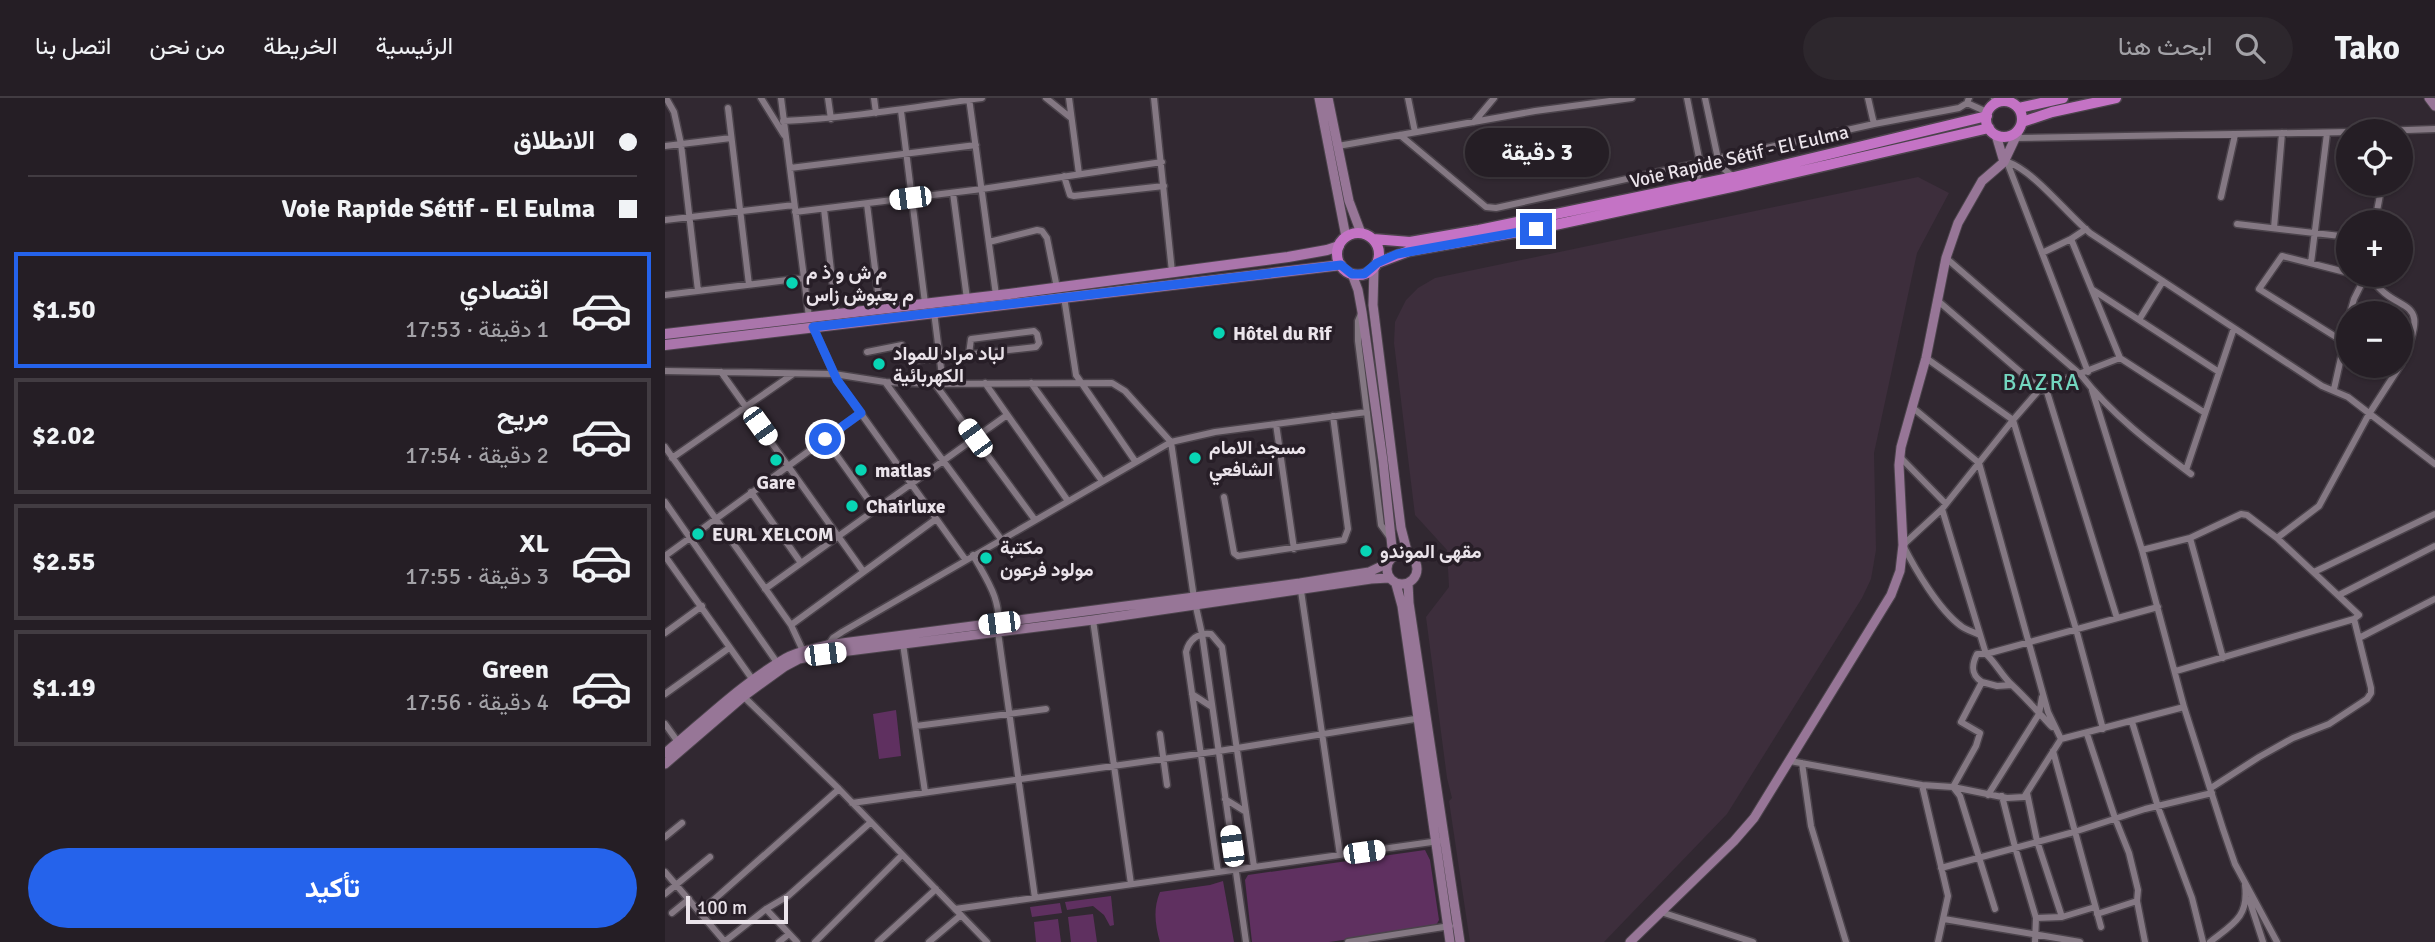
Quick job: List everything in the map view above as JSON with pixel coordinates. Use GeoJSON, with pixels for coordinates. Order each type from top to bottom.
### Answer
{"type":"FeatureCollection","features":[{"type":"Feature","properties":{"kind":"highway"},"geometry":{"type":"LineString","coordinates":[[2019,108],[2063,98]]}},
{"type":"Feature","properties":{"kind":"highway"},"geometry":{"type":"LineString","coordinates":[[2019,130],[2019,108],[2012,102],[1997,99],[1987,114],[1992,132],[2009,136],[2052,113],[2116,98]]}},
{"type":"Feature","properties":{"kind":"highway","name":"Voie Rapide Sétif - El Eulma"},"geometry":{"type":"LineString","coordinates":[[1373,239],[1397,242],[1434,239],[1734,177],[1987,114]]}},
{"type":"Feature","properties":{"kind":"highway","name":"Voie Rapide Sétif - El Eulma"},"geometry":{"type":"LineString","coordinates":[[1376,265],[1409,251],[1536,229],[1992,132]]}},
{"type":"Feature","properties":{"kind":"highway"},"geometry":{"type":"LineString","coordinates":[[1360,233],[1373,239],[1379,250],[1376,265],[1364,274],[1352,274],[1338,259],[1342,242],[1360,233]]}},
{"type":"Feature","properties":{"kind":"main road"},"geometry":{"type":"LineString","coordinates":[[665,345],[811,322],[836,314],[1289,257],[1327,250],[1342,242]]}},
{"type":"Feature","properties":{"kind":"main road"},"geometry":{"type":"LineString","coordinates":[[665,334],[934,312],[1341,265]]}},
{"type":"Feature","properties":{"kind":"street"},"geometry":{"type":"LineString","coordinates":[[666,98],[674,112],[681,144],[698,291]]}},
{"type":"Feature","properties":{"kind":"street"},"geometry":{"type":"LineString","coordinates":[[761,98],[784,135]]}},
{"type":"Feature","properties":{"kind":"street"},"geometry":{"type":"LineString","coordinates":[[781,98],[811,322],[834,374],[965,559]]}},
{"type":"Feature","properties":{"kind":"street"},"geometry":{"type":"LineString","coordinates":[[828,98],[831,119]]}},
{"type":"Feature","properties":{"kind":"street"},"geometry":{"type":"LineString","coordinates":[[874,98],[876,113]]}},
{"type":"Feature","properties":{"kind":"street"},"geometry":{"type":"LineString","coordinates":[[920,98],[922,108]]}},
{"type":"Feature","properties":{"kind":"street"},"geometry":{"type":"LineString","coordinates":[[783,121],[901,111],[982,98]]}},
{"type":"Feature","properties":{"kind":"street"},"geometry":{"type":"LineString","coordinates":[[1046,98],[1072,118]]}},
{"type":"Feature","properties":{"kind":"street"},"geometry":{"type":"LineString","coordinates":[[1069,98],[1079,174]]}},
{"type":"Feature","properties":{"kind":"street"},"geometry":{"type":"LineString","coordinates":[[1154,98],[1173,272]]}},
{"type":"Feature","properties":{"kind":"street"},"geometry":{"type":"LineString","coordinates":[[1319,98],[1342,242]]}},
{"type":"Feature","properties":{"kind":"street"},"geometry":{"type":"LineString","coordinates":[[1328,98],[1349,201],[1360,233]]}},
{"type":"Feature","properties":{"kind":"street"},"geometry":{"type":"LineString","coordinates":[[1408,98],[1415,132]]}},
{"type":"Feature","properties":{"kind":"street"},"geometry":{"type":"LineString","coordinates":[[1474,122],[1494,98]]}},
{"type":"Feature","properties":{"kind":"street"},"geometry":{"type":"LineString","coordinates":[[1338,146],[1632,98]]}},
{"type":"Feature","properties":{"kind":"street"},"geometry":{"type":"LineString","coordinates":[[1687,98],[1700,163],[1699,174],[1693,186]]}},
{"type":"Feature","properties":{"kind":"street"},"geometry":{"type":"LineString","coordinates":[[1705,98],[1718,159],[1723,168],[1734,177]]}},
{"type":"Feature","properties":{"kind":"street"},"geometry":{"type":"LineString","coordinates":[[1868,98],[1874,124]]}},
{"type":"Feature","properties":{"kind":"street"},"geometry":{"type":"LineString","coordinates":[[2429,98],[2435,106]]}},
{"type":"Feature","properties":{"kind":"street"},"geometry":{"type":"LineString","coordinates":[[969,99],[996,295]]}},
{"type":"Feature","properties":{"kind":"street"},"geometry":{"type":"LineString","coordinates":[[1400,135],[1486,207],[1496,208],[1874,124],[1959,108],[1968,100],[1987,114]]}},
{"type":"Feature","properties":{"kind":"street"},"geometry":{"type":"LineString","coordinates":[[728,108],[749,285]]}},
{"type":"Feature","properties":{"kind":"street"},"geometry":{"type":"LineString","coordinates":[[901,111],[925,303]]}},
{"type":"Feature","properties":{"kind":"street"},"geometry":{"type":"LineString","coordinates":[[2413,130],[2435,129]]}},
{"type":"Feature","properties":{"kind":"street"},"geometry":{"type":"LineString","coordinates":[[1630,942],[1744,830],[1790,761],[1891,595],[1900,571],[1903,545],[1899,456],[1926,358],[1946,258],[1958,223],[1982,181],[2006,162],[2019,130],[2235,135],[2336,133]]}},
{"type":"Feature","properties":{"kind":"street"},"geometry":{"type":"LineString","coordinates":[[1992,132],[2042,253],[2092,390],[2142,550],[2185,707],[2235,864],[2277,942]]}},
{"type":"Feature","properties":{"kind":"street"},"geometry":{"type":"LineString","coordinates":[[2311,263],[2327,133]]}},
{"type":"Feature","properties":{"kind":"street"},"geometry":{"type":"LineString","coordinates":[[2274,228],[2282,134]]}},
{"type":"Feature","properties":{"kind":"street"},"geometry":{"type":"LineString","coordinates":[[2221,197],[2235,135]]}},
{"type":"Feature","properties":{"kind":"street"},"geometry":{"type":"LineString","coordinates":[[665,146],[731,138]]}},
{"type":"Feature","properties":{"kind":"street"},"geometry":{"type":"LineString","coordinates":[[790,168],[976,145]]}},
{"type":"Feature","properties":{"kind":"street"},"geometry":{"type":"LineString","coordinates":[[665,220],[739,212],[824,209],[867,204],[1162,162]]}},
{"type":"Feature","properties":{"kind":"street"},"geometry":{"type":"LineString","coordinates":[[2006,162],[2019,166],[2029,174],[2086,229],[2322,386],[2348,397],[2435,464]]}},
{"type":"Feature","properties":{"kind":"street"},"geometry":{"type":"LineString","coordinates":[[1064,176],[1070,195],[1075,196],[1164,186]]}},
{"type":"Feature","properties":{"kind":"street"},"geometry":{"type":"LineString","coordinates":[[953,192],[967,299]]}},
{"type":"Feature","properties":{"kind":"street"},"geometry":{"type":"LineString","coordinates":[[867,204],[880,309]]}},
{"type":"Feature","properties":{"kind":"street"},"geometry":{"type":"LineString","coordinates":[[824,209],[836,314]]}},
{"type":"Feature","properties":{"kind":"street"},"geometry":{"type":"LineString","coordinates":[[2237,224],[2336,236]]}},
{"type":"Feature","properties":{"kind":"street"},"geometry":{"type":"LineString","coordinates":[[2042,253],[2086,229]]}},
{"type":"Feature","properties":{"kind":"street"},"geometry":{"type":"LineString","coordinates":[[989,242],[1042,231],[1047,238],[1057,288]]}},
{"type":"Feature","properties":{"kind":"street"},"geometry":{"type":"LineString","coordinates":[[2071,239],[2120,358],[2205,413]]}},
{"type":"Feature","properties":{"kind":"street"},"geometry":{"type":"LineString","coordinates":[[2336,270],[2283,256],[2259,289],[2336,337]]}},
{"type":"Feature","properties":{"kind":"street"},"geometry":{"type":"LineString","coordinates":[[1946,258],[2084,374]]}},
{"type":"Feature","properties":{"kind":"street"},"geometry":{"type":"LineString","coordinates":[[1376,265],[1373,305],[1401,528],[1408,555]]}},
{"type":"Feature","properties":{"kind":"street"},"geometry":{"type":"LineString","coordinates":[[1352,274],[1362,312],[1392,541],[1387,571],[1393,581],[1422,718]]}},
{"type":"Feature","properties":{"kind":"street"},"geometry":{"type":"LineString","coordinates":[[665,295],[804,278]]}},
{"type":"Feature","properties":{"kind":"street"},"geometry":{"type":"LineString","coordinates":[[2139,320],[2163,281]]}},
{"type":"Feature","properties":{"kind":"street"},"geometry":{"type":"LineString","coordinates":[[2376,287],[2403,301]]}},
{"type":"Feature","properties":{"kind":"street"},"geometry":{"type":"LineString","coordinates":[[2091,289],[2219,372]]}},
{"type":"Feature","properties":{"kind":"street"},"geometry":{"type":"LineString","coordinates":[[1064,297],[1076,375],[1135,461]]}},
{"type":"Feature","properties":{"kind":"street"},"geometry":{"type":"LineString","coordinates":[[1937,300],[2040,389],[2047,392],[2117,618]]}},
{"type":"Feature","properties":{"kind":"street"},"geometry":{"type":"LineString","coordinates":[[2413,308],[2421,317],[2422,326],[2413,346]]}},
{"type":"Feature","properties":{"kind":"street"},"geometry":{"type":"LineString","coordinates":[[934,312],[940,359],[939,384],[1035,520]]}},
{"type":"Feature","properties":{"kind":"street"},"geometry":{"type":"LineString","coordinates":[[1362,312],[1358,321],[1357,341],[1381,525],[1392,541]]}},
{"type":"Feature","properties":{"kind":"street"},"geometry":{"type":"LineString","coordinates":[[2092,390],[2150,443],[2188,472],[2234,328]]}},
{"type":"Feature","properties":{"kind":"street"},"geometry":{"type":"LineString","coordinates":[[867,352],[898,345],[904,347],[910,361],[940,359],[1036,347],[1039,343],[1037,334],[1034,331],[971,339],[969,354]]}},
{"type":"Feature","properties":{"kind":"street"},"geometry":{"type":"LineString","coordinates":[[1926,358],[2013,420],[2103,729]]}},
{"type":"Feature","properties":{"kind":"street"},"geometry":{"type":"LineString","coordinates":[[1903,545],[1944,506],[2040,389],[2120,358]]}},
{"type":"Feature","properties":{"kind":"street"},"geometry":{"type":"LineString","coordinates":[[666,372],[834,374],[885,382],[939,384],[1112,383],[1118,386],[1171,442],[1202,634],[1246,942]]}},
{"type":"Feature","properties":{"kind":"street"},"geometry":{"type":"LineString","coordinates":[[721,372],[863,571]]}},
{"type":"Feature","properties":{"kind":"street"},"geometry":{"type":"LineString","coordinates":[[673,458],[795,373]]}},
{"type":"Feature","properties":{"kind":"street"},"geometry":{"type":"LineString","coordinates":[[2334,389],[2336,378]]}},
{"type":"Feature","properties":{"kind":"street"},"geometry":{"type":"LineString","coordinates":[[2277,538],[2319,506],[2369,414],[2393,378]]}},
{"type":"Feature","properties":{"kind":"street"},"geometry":{"type":"LineString","coordinates":[[885,382],[1000,539]]}},
{"type":"Feature","properties":{"kind":"street"},"geometry":{"type":"LineString","coordinates":[[985,383],[1068,501]]}},
{"type":"Feature","properties":{"kind":"street"},"geometry":{"type":"LineString","coordinates":[[1031,383],[1102,481]]}},
{"type":"Feature","properties":{"kind":"street"},"geometry":{"type":"LineString","coordinates":[[1912,407],[1979,463],[2055,730]]}},
{"type":"Feature","properties":{"kind":"street"},"geometry":{"type":"LineString","coordinates":[[826,650],[833,638],[842,632],[1171,442],[1189,436],[1367,412]]}},
{"type":"Feature","properties":{"kind":"street"},"geometry":{"type":"LineString","coordinates":[[755,684],[665,556],[861,413]]}},
{"type":"Feature","properties":{"kind":"street"},"geometry":{"type":"LineString","coordinates":[[765,589],[1007,415]]}},
{"type":"Feature","properties":{"kind":"street"},"geometry":{"type":"LineString","coordinates":[[1224,497],[1234,553],[1238,556],[1344,540],[1348,529],[1332,416]]}},
{"type":"Feature","properties":{"kind":"street"},"geometry":{"type":"LineString","coordinates":[[1276,424],[1294,549]]}},
{"type":"Feature","properties":{"kind":"street"},"geometry":{"type":"LineString","coordinates":[[825,439],[875,509]]}},
{"type":"Feature","properties":{"kind":"street"},"geometry":{"type":"LineString","coordinates":[[665,447],[791,625],[805,654]]}},
{"type":"Feature","properties":{"kind":"street"},"geometry":{"type":"LineString","coordinates":[[1899,456],[1944,506],[1986,654],[2061,739]]}},
{"type":"Feature","properties":{"kind":"street"},"geometry":{"type":"LineString","coordinates":[[751,492],[801,563]]}},
{"type":"Feature","properties":{"kind":"street"},"geometry":{"type":"LineString","coordinates":[[665,502],[778,664]]}},
{"type":"Feature","properties":{"kind":"street"},"geometry":{"type":"LineString","coordinates":[[2142,550],[2190,538],[2241,514],[2247,515],[2277,538],[2359,614],[2354,619],[2176,671]]}},
{"type":"Feature","properties":{"kind":"street"},"geometry":{"type":"LineString","coordinates":[[2313,572],[2435,514]]}},
{"type":"Feature","properties":{"kind":"street"},"geometry":{"type":"LineString","coordinates":[[791,625],[936,519]]}},
{"type":"Feature","properties":{"kind":"street"},"geometry":{"type":"LineString","coordinates":[[2190,538],[2223,657]]}},
{"type":"Feature","properties":{"kind":"street"},"geometry":{"type":"LineString","coordinates":[[1903,545],[1918,574],[1947,612],[1960,625],[1980,635]]}},
{"type":"Feature","properties":{"kind":"street"},"geometry":{"type":"LineString","coordinates":[[2339,596],[2435,546]]}},
{"type":"Feature","properties":{"kind":"street"},"geometry":{"type":"LineString","coordinates":[[666,759],[678,742],[778,664],[805,654],[826,650],[1195,602],[1301,591],[1364,580],[1408,583],[1415,578],[1416,561],[1408,555],[1400,554],[1365,573],[1195,602],[1093,620],[998,628],[903,644],[826,650]]}},
{"type":"Feature","properties":{"kind":"street"},"geometry":{"type":"LineString","coordinates":[[973,555],[996,598],[1000,613],[998,628],[1035,898]]}},
{"type":"Feature","properties":{"kind":"street"},"geometry":{"type":"LineString","coordinates":[[1408,583],[1422,718],[1453,926],[1460,942]]}},
{"type":"Feature","properties":{"kind":"street"},"geometry":{"type":"LineString","coordinates":[[1301,591],[1340,855]]}},
{"type":"Feature","properties":{"kind":"street"},"geometry":{"type":"LineString","coordinates":[[2360,638],[2435,599]]}},
{"type":"Feature","properties":{"kind":"street"},"geometry":{"type":"LineString","coordinates":[[665,633],[702,607]]}},
{"type":"Feature","properties":{"kind":"street"},"geometry":{"type":"LineString","coordinates":[[2012,685],[1997,686],[1975,677],[1972,671],[1977,654],[1986,654],[2158,607]]}},
{"type":"Feature","properties":{"kind":"street"},"geometry":{"type":"LineString","coordinates":[[1941,868],[2212,791],[2259,757],[2294,738],[2329,724],[2367,699],[2371,690],[2354,619]]}},
{"type":"Feature","properties":{"kind":"street"},"geometry":{"type":"LineString","coordinates":[[1093,620],[1131,884]]}},
{"type":"Feature","properties":{"kind":"street"},"geometry":{"type":"LineString","coordinates":[[1218,872],[1186,652],[1191,640],[1202,634],[1211,634],[1222,647],[1254,867]]}},
{"type":"Feature","properties":{"kind":"street"},"geometry":{"type":"LineString","coordinates":[[903,644],[925,792]]}},
{"type":"Feature","properties":{"kind":"street"},"geometry":{"type":"LineString","coordinates":[[665,694],[729,648]]}},
{"type":"Feature","properties":{"kind":"street"},"geometry":{"type":"LineString","coordinates":[[755,684],[805,654]]}},
{"type":"Feature","properties":{"kind":"street"},"geometry":{"type":"LineString","coordinates":[[1953,787],[1976,746],[1980,733],[1961,722],[1982,682]]}},
{"type":"Feature","properties":{"kind":"street"},"geometry":{"type":"LineString","coordinates":[[1988,795],[2039,714],[2043,691]]}},
{"type":"Feature","properties":{"kind":"street"},"geometry":{"type":"LineString","coordinates":[[666,759],[742,694]]}},
{"type":"Feature","properties":{"kind":"street"},"geometry":{"type":"LineString","coordinates":[[742,694],[839,789],[987,942]]}},
{"type":"Feature","properties":{"kind":"street"},"geometry":{"type":"LineString","coordinates":[[1192,694],[1212,707]]}},
{"type":"Feature","properties":{"kind":"street"},"geometry":{"type":"LineString","coordinates":[[1790,761],[2017,799],[2027,793],[2061,739],[2185,707]]}},
{"type":"Feature","properties":{"kind":"street"},"geometry":{"type":"LineString","coordinates":[[916,726],[1046,709]]}},
{"type":"Feature","properties":{"kind":"street"},"geometry":{"type":"LineString","coordinates":[[852,803],[1219,751],[1422,718]]}},
{"type":"Feature","properties":{"kind":"street"},"geometry":{"type":"LineString","coordinates":[[2131,722],[2158,807],[2192,898],[2203,942]]}},
{"type":"Feature","properties":{"kind":"street"},"geometry":{"type":"LineString","coordinates":[[665,724],[678,742]]}},
{"type":"Feature","properties":{"kind":"street"},"geometry":{"type":"LineString","coordinates":[[2087,733],[2129,853],[2138,890],[2137,901],[2145,942]]}},
{"type":"Feature","properties":{"kind":"street"},"geometry":{"type":"LineString","coordinates":[[1160,734],[1167,785]]}},
{"type":"Feature","properties":{"kind":"street"},"geometry":{"type":"LineString","coordinates":[[2053,751],[2101,927]]}},
{"type":"Feature","properties":{"kind":"street"},"geometry":{"type":"LineString","coordinates":[[1802,764],[1811,826],[1846,942]]}},
{"type":"Feature","properties":{"kind":"street"},"geometry":{"type":"LineString","coordinates":[[1922,785],[1948,896],[1937,942]]}},
{"type":"Feature","properties":{"kind":"street"},"geometry":{"type":"LineString","coordinates":[[1953,787],[1960,796],[1995,909]]}},
{"type":"Feature","properties":{"kind":"street"},"geometry":{"type":"LineString","coordinates":[[700,912],[839,789]]}},
{"type":"Feature","properties":{"kind":"street"},"geometry":{"type":"LineString","coordinates":[[2027,793],[2037,841],[2062,917]]}},
{"type":"Feature","properties":{"kind":"street"},"geometry":{"type":"LineString","coordinates":[[2002,796],[2036,918],[2036,938]]}},
{"type":"Feature","properties":{"kind":"street"},"geometry":{"type":"LineString","coordinates":[[1226,799],[1246,812]]}},
{"type":"Feature","properties":{"kind":"street"},"geometry":{"type":"LineString","coordinates":[[665,872],[724,942],[787,896],[871,822]]}},
{"type":"Feature","properties":{"kind":"street"},"geometry":{"type":"LineString","coordinates":[[665,838],[682,823]]}},
{"type":"Feature","properties":{"kind":"street"},"geometry":{"type":"LineString","coordinates":[[929,942],[958,912],[1035,898],[1440,841]]}},
{"type":"Feature","properties":{"kind":"street"},"geometry":{"type":"LineString","coordinates":[[815,942],[902,855]]}},
{"type":"Feature","properties":{"kind":"street"},"geometry":{"type":"LineString","coordinates":[[665,894],[710,857]]}},
{"type":"Feature","properties":{"kind":"street"},"geometry":{"type":"LineString","coordinates":[[2210,942],[2244,911],[2244,883]]}},
{"type":"Feature","properties":{"kind":"street"},"geometry":{"type":"LineString","coordinates":[[2244,883],[2263,942]]}},
{"type":"Feature","properties":{"kind":"street"},"geometry":{"type":"LineString","coordinates":[[878,942],[936,889]]}},
{"type":"Feature","properties":{"kind":"street"},"geometry":{"type":"LineString","coordinates":[[672,913],[689,899]]}},
{"type":"Feature","properties":{"kind":"street"},"geometry":{"type":"LineString","coordinates":[[2036,918],[2062,917],[2137,901]]}},
{"type":"Feature","properties":{"kind":"street"},"geometry":{"type":"LineString","coordinates":[[766,909],[797,942]]}},
{"type":"Feature","properties":{"kind":"street"},"geometry":{"type":"LineString","coordinates":[[1661,912],[1753,942]]}},
{"type":"Feature","properties":{"kind":"street"},"geometry":{"type":"LineString","coordinates":[[1944,919],[2036,938],[2080,942]]}},
{"type":"Feature","properties":{"kind":"street"},"geometry":{"type":"LineString","coordinates":[[1348,942],[1453,926]]}},
{"type":"Feature","properties":{"kind":"street"},"geometry":{"type":"LineString","coordinates":[[1450,942],[1453,926]]}},
{"type":"Feature","properties":{"kind":"street"},"geometry":{"type":"LineString","coordinates":[[779,942],[789,934]]}},
{"type":"Feature","properties":{"kind":"shaded area"},"geometry":{"type":"Polygon","coordinates":[[[1918,177],[1949,193],[1917,253],[1874,453],[1876,550],[1871,579],[1862,598],[1727,814],[1604,942],[1470,942],[1426,617],[1449,587],[1447,550],[1415,515],[1394,343],[1395,322],[1406,300],[1418,288],[1435,278],[1918,177]]]}},
{"type":"Feature","properties":{"kind":"shaded area"},"geometry":{"type":"Polygon","coordinates":[[[896,710],[901,756],[879,759],[873,714],[896,710]]]}},
{"type":"Feature","properties":{"kind":"shaded area"},"geometry":{"type":"Polygon","coordinates":[[[1425,850],[1430,860],[1439,920],[1435,927],[1329,942],[1252,942],[1245,880],[1248,875],[1425,850]]]}},
{"type":"Feature","properties":{"kind":"shaded area"},"geometry":{"type":"Polygon","coordinates":[[[1223,881],[1234,942],[1160,942],[1155,917],[1160,892],[1223,881]]]}},
{"type":"Feature","properties":{"kind":"shaded area"},"geometry":{"type":"Polygon","coordinates":[[[1111,896],[1114,925],[1110,926],[1104,915],[1093,906],[1067,910],[1065,902],[1111,896]]]}},
{"type":"Feature","properties":{"kind":"shaded area"},"geometry":{"type":"Polygon","coordinates":[[[1060,903],[1062,913],[1032,917],[1030,907],[1060,903]]]}},
{"type":"Feature","properties":{"kind":"shaded area"},"geometry":{"type":"Polygon","coordinates":[[[1093,914],[1097,942],[1071,942],[1068,917],[1093,914]]]}},
{"type":"Feature","properties":{"kind":"shaded area"},"geometry":{"type":"Polygon","coordinates":[[[1058,919],[1061,942],[1036,942],[1034,922],[1058,919]]]}},
{"type":"Feature","properties":{"kind":"place","name":"م ش و ذ م م بعبوش زاس"},"geometry":{"type":"Point","coordinates":[792,283]}},
{"type":"Feature","properties":{"kind":"place","name":"Hôtel du Rif"},"geometry":{"type":"Point","coordinates":[1219,333]}},
{"type":"Feature","properties":{"kind":"place","name":"لباد مراد للمواد الكهربائية"},"geometry":{"type":"Point","coordinates":[879,364]}},
{"type":"Feature","properties":{"kind":"place","name":"مسجد الامام الشافعي"},"geometry":{"type":"Point","coordinates":[1195,458]}},
{"type":"Feature","properties":{"kind":"place","name":"Gare"},"geometry":{"type":"Point","coordinates":[776,460]}},
{"type":"Feature","properties":{"kind":"place","name":"matlas"},"geometry":{"type":"Point","coordinates":[861,470]}},
{"type":"Feature","properties":{"kind":"place","name":"Chairluxe"},"geometry":{"type":"Point","coordinates":[852,506]}},
{"type":"Feature","properties":{"kind":"place","name":"EURL XELCOM"},"geometry":{"type":"Point","coordinates":[698,534]}},
{"type":"Feature","properties":{"kind":"place","name":"مقهى الموندو"},"geometry":{"type":"Point","coordinates":[1366,551]}},
{"type":"Feature","properties":{"kind":"place","name":"مكتبة مولود فرعون"},"geometry":{"type":"Point","coordinates":[986,558]}},
{"type":"Feature","properties":{"kind":"district","name":"BAZRA"},"geometry":{"type":"Point","coordinates":[2042,382]}},
{"type":"Feature","properties":{"kind":"route"},"geometry":{"type":"LineString","coordinates":[[825,439],[861,413],[837,380],[813,327],[1341,265],[1346,271],[1358,275],[1370,271],[1377,263],[1397,254],[1536,229]]}}]}
